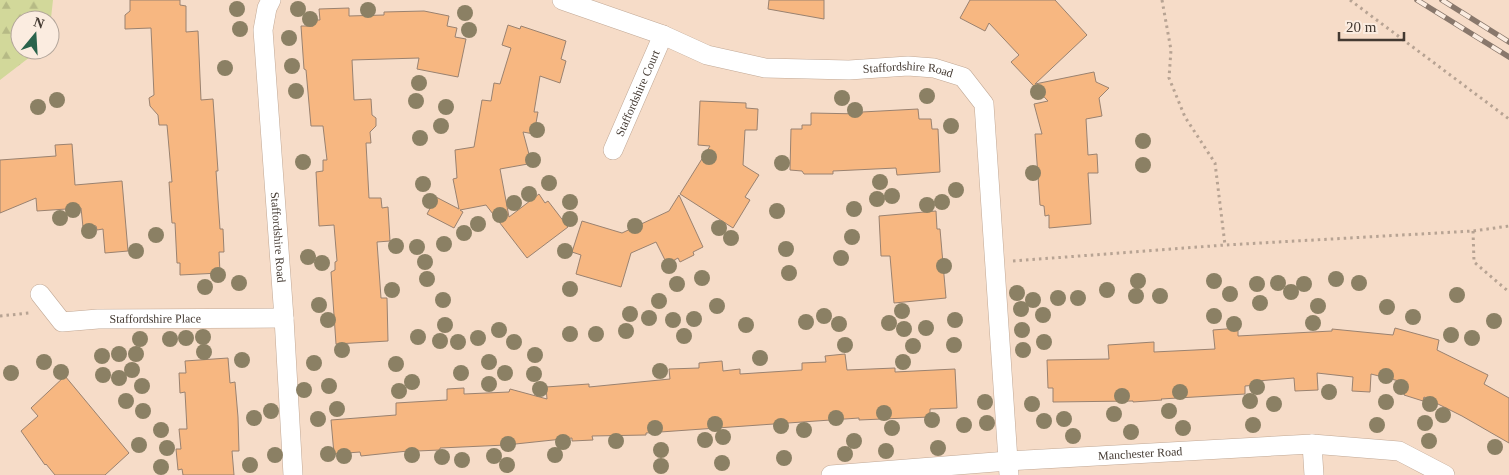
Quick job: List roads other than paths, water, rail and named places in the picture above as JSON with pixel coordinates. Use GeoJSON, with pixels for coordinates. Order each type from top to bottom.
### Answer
{"type":"FeatureCollection","features":[{"type":"Feature","properties":{"kind":"street","name":"Staffordshire Road"},"geometry":{"type":"LineString","coordinates":[[271,0],[267,8],[263,30],[284,318],[293,475]]}},
{"type":"Feature","properties":{"kind":"street","name":"Staffordshire Road"},"geometry":{"type":"LineString","coordinates":[[562,0],[663,35],[707,55],[765,68],[849,70],[908,66],[934,68],[963,77],[984,104],[1008,468]]}},
{"type":"Feature","properties":{"kind":"street","name":"Staffordshire Court"},"geometry":{"type":"LineString","coordinates":[[613,150],[663,35]]}},
{"type":"Feature","properties":{"kind":"street","name":"Staffordshire Place"},"geometry":{"type":"LineString","coordinates":[[40,294],[62,322],[98,319],[284,318]]}},
{"type":"Feature","properties":{"kind":"street","name":"Manchester Road"},"geometry":{"type":"LineString","coordinates":[[831,475],[1008,468],[1312,444],[1399,451],[1445,475]]}},
{"type":"Feature","properties":{"kind":"street"},"geometry":{"type":"LineString","coordinates":[[1312,444],[1314,475]]}},
{"type":"Feature","properties":{"kind":"railway"},"geometry":{"type":"LineString","coordinates":[[1417,0],[1509,57]]}},
{"type":"Feature","properties":{"kind":"railway"},"geometry":{"type":"LineString","coordinates":[[1442,0],[1509,42]]}}]}
